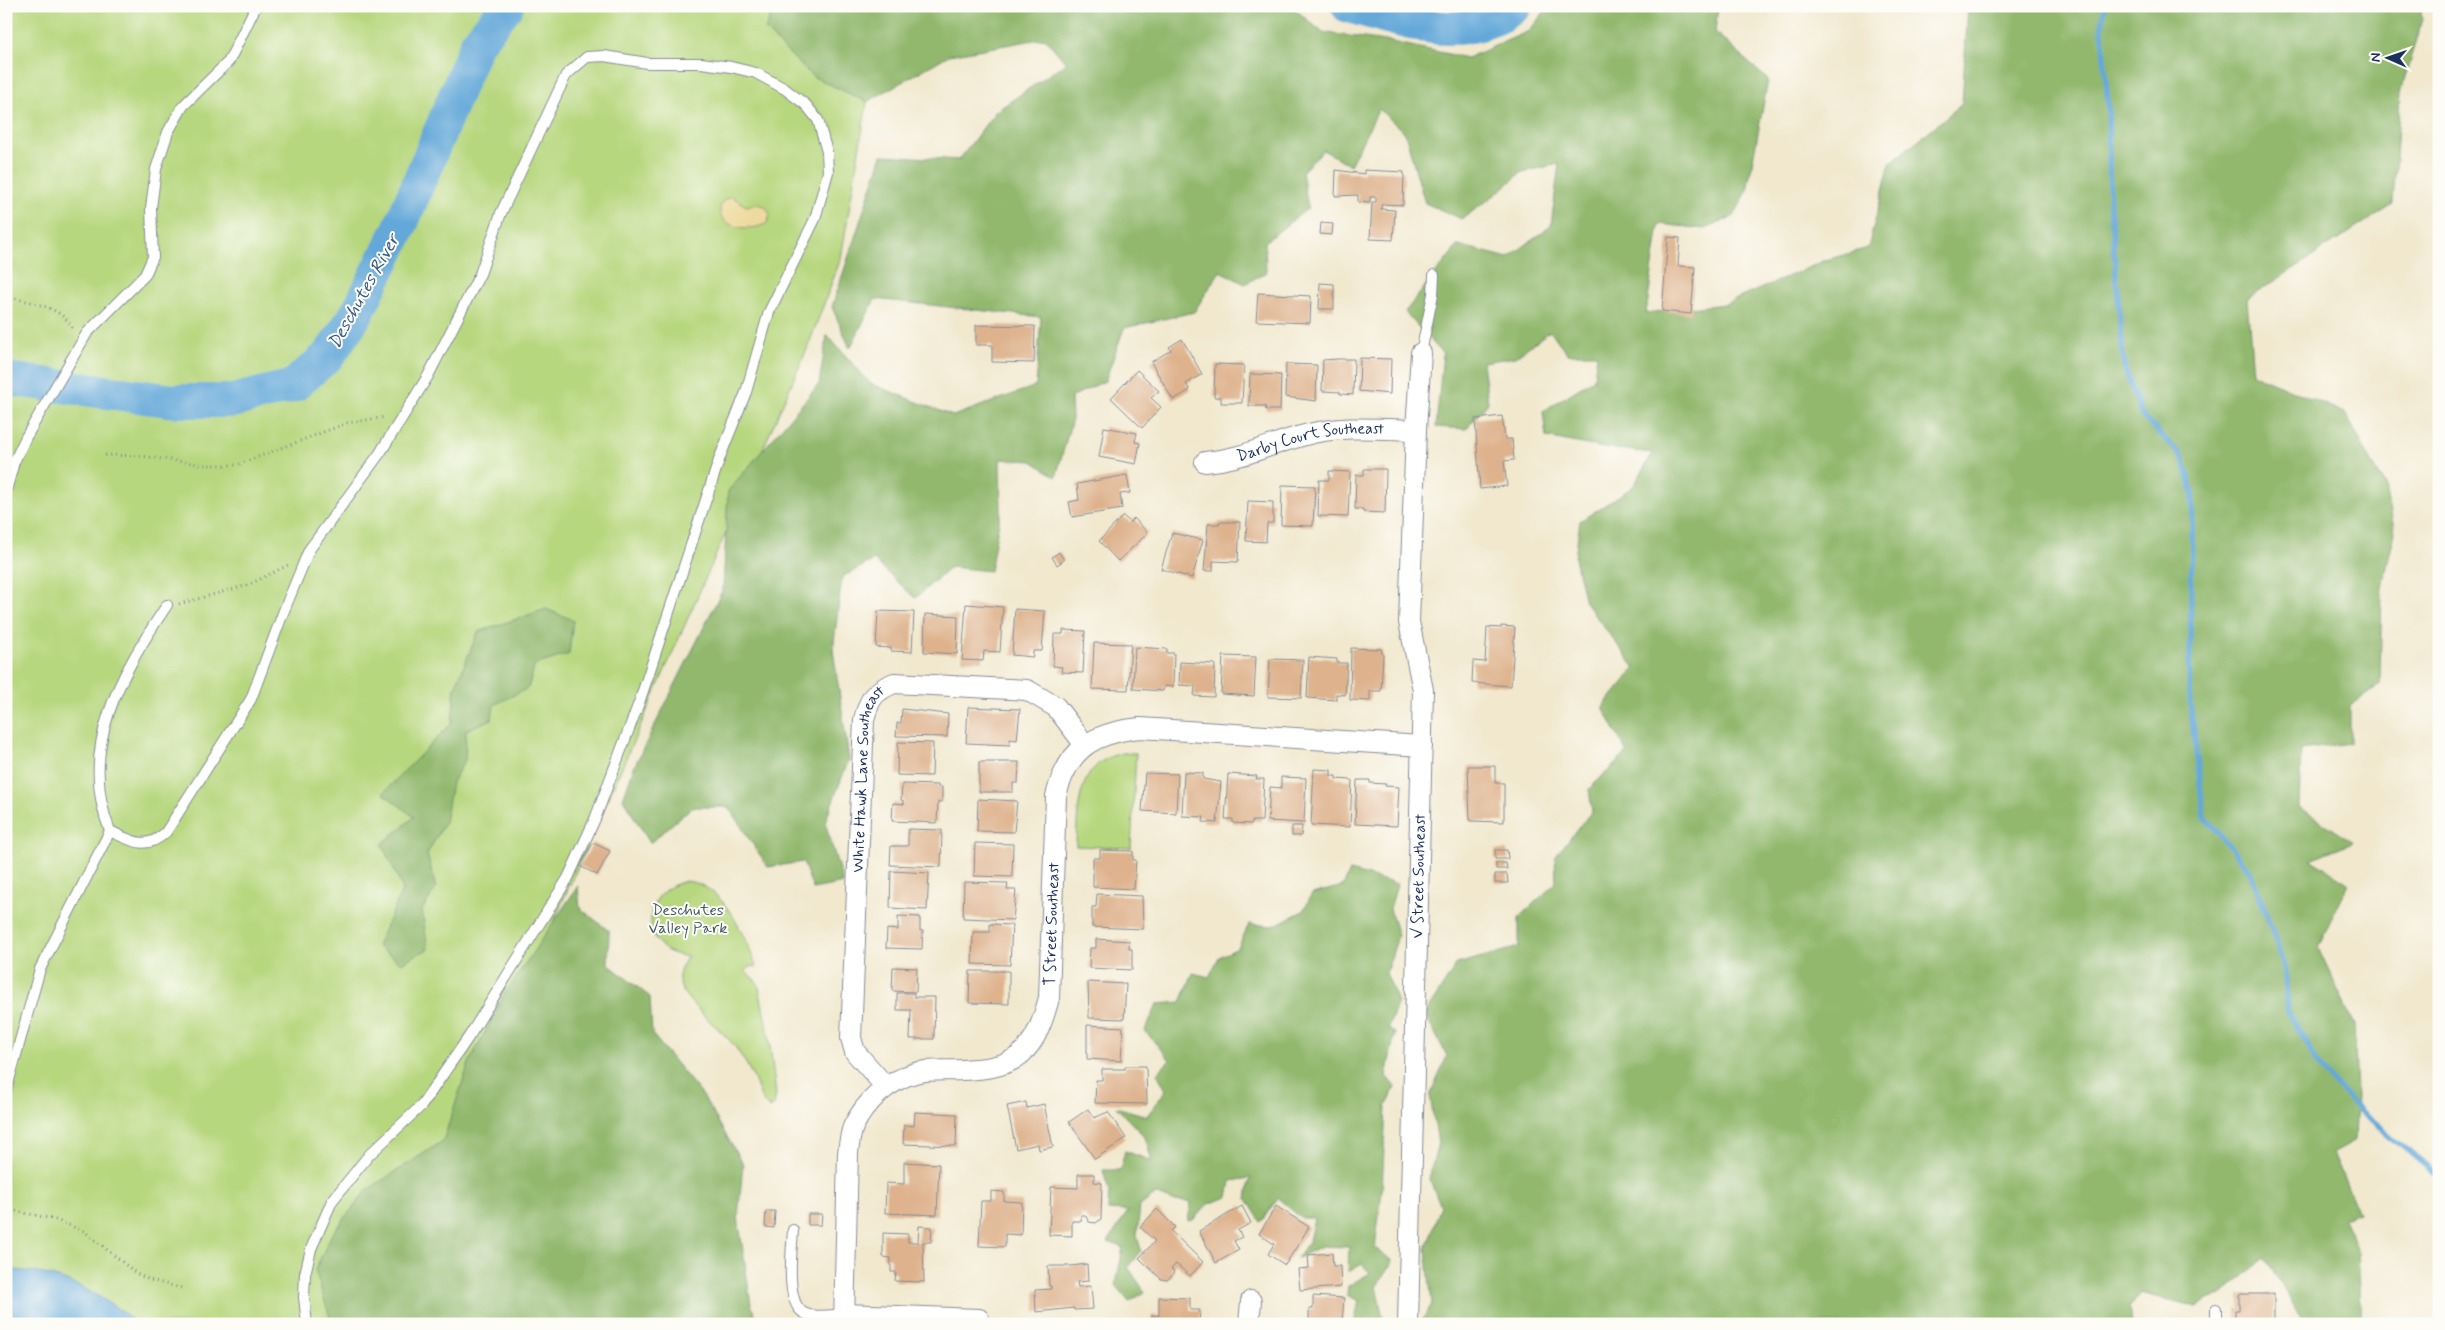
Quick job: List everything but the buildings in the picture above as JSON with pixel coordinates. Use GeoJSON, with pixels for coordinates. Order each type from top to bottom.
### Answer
{"type":"FeatureCollection","features":[{"type":"Feature","properties":{"kind":"street","name":"V Street Southeast"},"geometry":{"type":"LineString","coordinates":[[1408,1324],[1423,690],[1409,622],[1416,430],[1421,353]]}},
{"type":"Feature","properties":{"kind":"street","name":"Darby Court Southeast"},"geometry":{"type":"LineString","coordinates":[[1205,462],[1240,456],[1305,435],[1328,430],[1349,428],[1416,430]]}},
{"type":"Feature","properties":{"kind":"street","name":"White Hawk Lane Southeast"},"geometry":{"type":"LineString","coordinates":[[886,1087],[856,1052],[851,1038],[864,719],[869,700],[880,689],[894,683],[1027,690],[1056,707],[1086,745]]}},
{"type":"Feature","properties":{"kind":"street","name":"T Street Southeast"},"geometry":{"type":"LineString","coordinates":[[844,1319],[849,1145],[852,1128],[867,1104],[886,1087],[916,1073],[980,1069],[1000,1065],[1018,1056],[1032,1042],[1043,1023],[1049,998],[1056,796],[1061,776],[1072,757],[1099,736],[1119,730],[1140,728],[1422,746]]}},
{"type":"Feature","properties":{"kind":"street"},"geometry":{"type":"LineString","coordinates":[[1249,1324],[1251,1301]]}},
{"type":"Feature","properties":{"kind":"street"},"geometry":{"type":"LineString","coordinates":[[844,1319],[979,1319]]}},
{"type":"Feature","properties":{"kind":"lane"},"geometry":{"type":"LineString","coordinates":[[6,490],[14,462],[26,437],[77,348],[100,318],[134,286],[150,267],[153,257],[151,208],[153,186],[168,132],[183,106],[228,61],[256,6]]}},
{"type":"Feature","properties":{"kind":"lane"},"geometry":{"type":"LineString","coordinates":[[110,832],[142,844],[158,840],[166,832],[251,699],[309,550],[380,453],[428,376],[480,274],[501,214],[566,76],[587,56],[604,56],[647,63],[701,63],[756,72],[785,89],[806,105],[818,120],[827,152],[828,172],[815,220],[769,312],[746,392],[716,466],[640,700],[595,819],[568,878],[470,1035],[422,1105],[370,1155],[332,1201],[311,1249],[305,1274],[304,1297],[307,1324]]}},
{"type":"Feature","properties":{"kind":"lane"},"geometry":{"type":"LineString","coordinates":[[1421,353],[1433,294],[1434,276]]}},
{"type":"Feature","properties":{"kind":"lane"},"geometry":{"type":"LineString","coordinates":[[6,1091],[40,969],[110,832],[100,798],[97,777],[100,742],[128,671],[167,605]]}},
{"type":"Feature","properties":{"kind":"lane"},"geometry":{"type":"LineString","coordinates":[[793,1230],[792,1293],[794,1304],[799,1311],[807,1314],[844,1319]]}},
{"type":"Feature","properties":{"kind":"lane"},"geometry":{"type":"LineString","coordinates":[[2216,1309],[2216,1324]]}},
{"type":"Feature","properties":{"kind":"path"},"geometry":{"type":"LineString","coordinates":[[6,296],[43,306],[60,314],[70,323],[77,348]]}},
{"type":"Feature","properties":{"kind":"path"},"geometry":{"type":"LineString","coordinates":[[106,455],[140,456],[205,465],[237,465],[347,423],[403,416]]}},
{"type":"Feature","properties":{"kind":"path"},"geometry":{"type":"LineString","coordinates":[[167,605],[199,600],[248,585],[292,563],[309,550]]}},
{"type":"Feature","properties":{"kind":"path"},"geometry":{"type":"LineString","coordinates":[[6,1208],[53,1219],[84,1231],[137,1274],[150,1280],[182,1288]]}},
{"type":"Feature","properties":{"kind":"green space"},"geometry":{"type":"Polygon","coordinates":[[[6,6],[869,6],[867,102],[841,258],[807,349],[453,1149],[357,1324],[6,1324],[6,6]]]}},
{"type":"Feature","properties":{"kind":"green space"},"geometry":{"type":"Polygon","coordinates":[[[775,6],[1291,6],[1322,32],[1392,42],[1467,58],[1529,31],[1549,6],[1718,6],[1715,32],[1768,80],[1747,191],[1734,216],[1705,229],[1659,224],[1646,313],[1725,304],[1826,260],[1868,248],[1890,163],[1962,104],[1968,6],[2420,6],[2422,19],[2400,94],[2393,204],[2247,299],[2253,374],[2345,413],[2386,488],[2395,533],[2382,586],[2380,685],[2350,706],[2350,743],[2301,750],[2299,807],[2353,842],[2310,859],[2348,883],[2318,947],[2354,1025],[2357,1092],[2355,1141],[2333,1153],[2359,1213],[2343,1219],[2358,1252],[2362,1324],[2305,1324],[2265,1258],[2221,1295],[2197,1307],[2141,1293],[2129,1308],[2131,1324],[1420,1324],[1432,1304],[1426,1249],[1441,1206],[1429,1179],[1438,1143],[1430,1096],[1447,1056],[1425,1014],[1457,964],[1519,947],[1519,917],[1556,883],[1555,857],[1592,811],[1589,789],[1627,753],[1603,707],[1635,668],[1585,602],[1575,558],[1580,521],[1633,487],[1653,453],[1598,447],[1546,437],[1543,411],[1594,379],[1597,354],[1568,354],[1550,331],[1515,357],[1483,362],[1488,403],[1466,429],[1436,427],[1443,354],[1405,312],[1458,245],[1508,258],[1551,226],[1559,164],[1522,172],[1462,219],[1425,203],[1405,133],[1379,109],[1350,165],[1323,150],[1302,172],[1308,208],[1265,242],[1266,272],[1245,284],[1220,271],[1194,312],[1124,328],[1105,381],[1071,397],[1072,419],[1056,477],[1032,461],[1000,459],[1001,510],[990,571],[951,567],[915,598],[874,560],[842,577],[833,650],[849,759],[825,822],[843,883],[813,889],[803,862],[768,867],[728,807],[692,807],[650,843],[623,799],[634,767],[723,589],[728,491],[819,384],[827,335],[871,384],[953,416],[1036,386],[1041,317],[875,299],[850,348],[832,307],[882,155],[959,160],[995,112],[1066,63],[1045,38],[949,55],[867,102],[812,76],[765,30],[775,6]]]}},
{"type":"Feature","properties":{"kind":"green space"},"geometry":{"type":"Polygon","coordinates":[[[546,609],[573,620],[569,654],[535,665],[528,688],[494,705],[492,719],[466,730],[465,760],[452,782],[445,822],[427,854],[436,888],[422,910],[428,949],[401,963],[377,946],[403,889],[382,844],[414,817],[383,793],[452,723],[455,687],[478,632],[546,609]]]}},
{"type":"Feature","properties":{"kind":"green space"},"geometry":{"type":"Polygon","coordinates":[[[1124,753],[1136,753],[1131,848],[1076,846],[1079,802],[1088,776],[1108,758],[1124,753]]]}},
{"type":"Feature","properties":{"kind":"green space"},"geometry":{"type":"Polygon","coordinates":[[[1350,871],[1397,884],[1390,909],[1398,936],[1386,973],[1398,1002],[1388,1028],[1395,1033],[1386,1076],[1395,1087],[1386,1107],[1382,1190],[1375,1248],[1393,1261],[1376,1287],[1384,1322],[1354,1324],[1359,1301],[1347,1295],[1348,1286],[1370,1273],[1362,1264],[1348,1272],[1349,1247],[1322,1246],[1297,1258],[1309,1241],[1314,1218],[1301,1218],[1278,1198],[1261,1222],[1247,1199],[1250,1178],[1231,1181],[1228,1197],[1208,1204],[1193,1220],[1188,1221],[1191,1202],[1173,1201],[1156,1194],[1140,1206],[1137,1236],[1141,1250],[1128,1267],[1145,1292],[1129,1302],[1116,1285],[1123,1247],[1108,1242],[1128,1211],[1108,1210],[1109,1191],[1103,1170],[1120,1170],[1125,1151],[1152,1161],[1145,1137],[1116,1107],[1147,1116],[1166,1090],[1157,1073],[1170,1060],[1145,1031],[1157,1004],[1181,1002],[1193,973],[1209,977],[1219,957],[1238,948],[1249,924],[1273,926],[1303,911],[1312,894],[1343,886],[1350,871]]]}},
{"type":"Feature","properties":{"kind":"green space","name":"Deschutes Valley Park"},"geometry":{"type":"Polygon","coordinates":[[[687,881],[701,885],[723,902],[739,927],[757,967],[752,966],[745,971],[758,983],[769,1037],[776,1095],[774,1105],[770,1108],[761,1098],[754,1079],[736,1048],[697,1009],[684,993],[679,977],[688,956],[673,953],[661,946],[654,935],[651,922],[652,909],[659,897],[670,887],[687,881]]]}},
{"type":"Feature","properties":{"kind":"green space"},"geometry":{"type":"Polygon","coordinates":[[[578,886],[580,908],[609,931],[608,964],[650,997],[652,1034],[703,1096],[743,1164],[738,1217],[751,1305],[760,1324],[332,1324],[315,1270],[332,1234],[367,1190],[443,1141],[469,1063],[504,995],[578,886]]]}},
{"type":"Feature","properties":{"kind":"sand"},"geometry":{"type":"Polygon","coordinates":[[[731,196],[746,206],[757,204],[765,206],[770,214],[768,222],[761,226],[743,228],[726,222],[721,217],[720,210],[723,201],[731,196]]]}},
{"type":"Feature","properties":{"kind":"water"},"geometry":{"type":"Polygon","coordinates":[[[6,1270],[24,1271],[60,1278],[93,1293],[138,1324],[6,1324],[6,1270]]]}},
{"type":"Feature","properties":{"kind":"waterway","name":"Deschutes River"},"geometry":{"type":"LineString","coordinates":[[6,379],[175,401],[232,401],[293,386],[329,355],[357,313],[400,227],[477,43],[507,6]]}},
{"type":"Feature","properties":{"kind":"waterway","name":"Deschutes River"},"geometry":{"type":"LineString","coordinates":[[1348,6],[1412,23],[1454,28],[1475,25],[1495,18],[1515,6]]}},
{"type":"Feature","properties":{"kind":"waterway"},"geometry":{"type":"LineString","coordinates":[[2104,6],[2102,32],[2108,105],[2110,206],[2124,367],[2142,416],[2183,457],[2193,494],[2189,693],[2204,816],[2250,871],[2284,963],[2288,1012],[2323,1072],[2364,1114],[2439,1177]]}}]}
